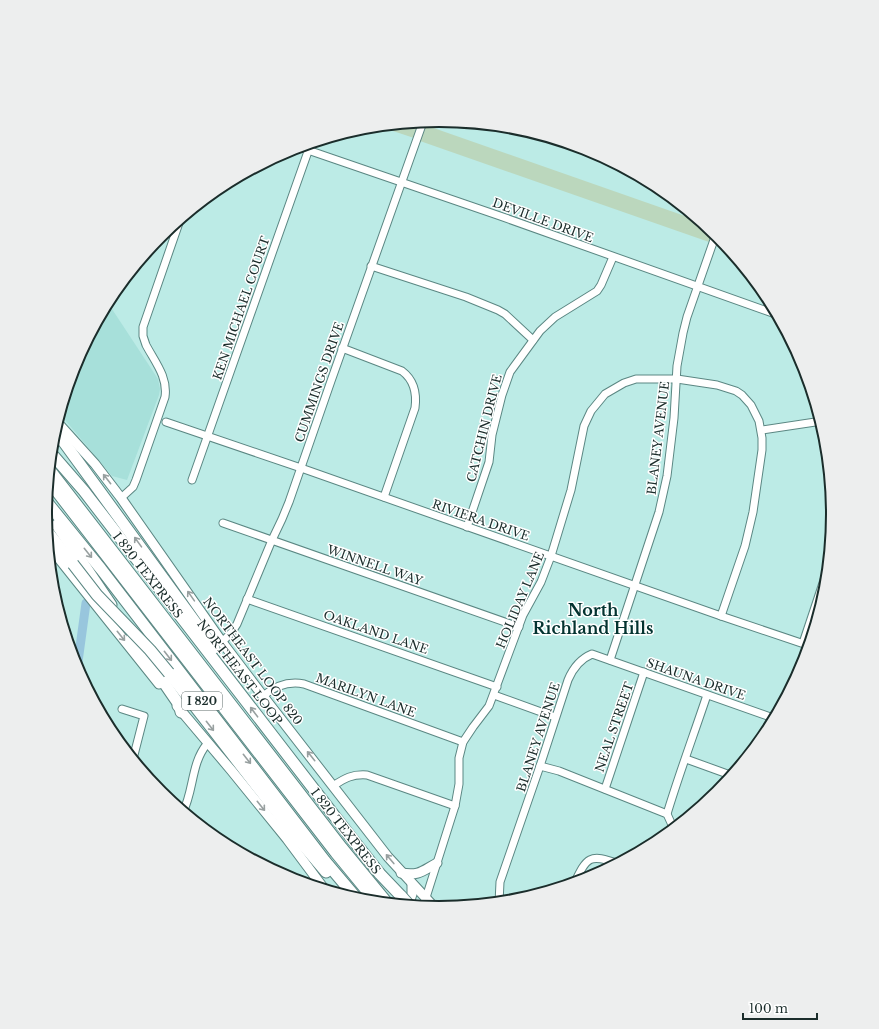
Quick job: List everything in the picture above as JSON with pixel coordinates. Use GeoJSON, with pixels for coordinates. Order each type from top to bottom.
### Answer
{"type":"FeatureCollection","features":[{"type":"Feature","properties":{"kind":"highway"},"geometry":{"type":"LineString","coordinates":[[60,436],[226,664],[230,680]]}},
{"type":"Feature","properties":{"kind":"highway","name":"NORTHEAST LOOP"},"geometry":{"type":"LineString","coordinates":[[56,459],[84,491],[353,840],[380,874],[404,900]]}},
{"type":"Feature","properties":{"kind":"highway","name":"I 820 TEXPRESS"},"geometry":{"type":"LineString","coordinates":[[54,474],[342,848],[383,898]]}},
{"type":"Feature","properties":{"kind":"highway","name":"I 820 TEXPRESS"},"geometry":{"type":"LineString","coordinates":[[53,487],[336,853],[371,896]]}},
{"type":"Feature","properties":{"kind":"highway","name":"I 820"},"geometry":{"type":"LineString","coordinates":[[52,509],[106,575],[316,849],[351,892]]}},
{"type":"Feature","properties":{"kind":"highway"},"geometry":{"type":"LineString","coordinates":[[52,517],[180,706],[181,712]]}},
{"type":"Feature","properties":{"kind":"highway"},"geometry":{"type":"LineString","coordinates":[[53,540],[72,568],[150,650],[169,673],[298,839],[341,890]]}},
{"type":"Feature","properties":{"kind":"main road","name":"NORTHEAST LOOP 820"},"geometry":{"type":"LineString","coordinates":[[62,427],[95,464],[121,498],[222,642],[262,696],[402,873],[429,902]]}},
{"type":"Feature","properties":{"kind":"main road"},"geometry":{"type":"LineString","coordinates":[[54,551],[72,568],[96,605],[181,712],[287,838],[321,883]]}},
{"type":"Feature","properties":{"kind":"main road"},"geometry":{"type":"LineString","coordinates":[[402,873],[414,875],[418,874],[437,863]]}},
{"type":"Feature","properties":{"kind":"main road"},"geometry":{"type":"LineString","coordinates":[[410,901],[412,884]]}},
{"type":"Feature","properties":{"kind":"street","name":"CUMMINGS DRIVE"},"geometry":{"type":"LineString","coordinates":[[222,642],[232,632],[282,519],[421,128]]}},
{"type":"Feature","properties":{"kind":"street","name":"DEVILLE DRIVE"},"geometry":{"type":"LineString","coordinates":[[315,148],[401,182],[770,312]]}},
{"type":"Feature","properties":{"kind":"street","name":"KEN MICHAEL COURT"},"geometry":{"type":"LineString","coordinates":[[192,480],[309,150]]}},
{"type":"Feature","properties":{"kind":"street"},"geometry":{"type":"LineString","coordinates":[[121,498],[133,487],[165,397],[166,390],[163,374],[146,345],[143,332],[147,315],[177,230]]}},
{"type":"Feature","properties":{"kind":"street","name":"BLANEY AVENUE"},"geometry":{"type":"LineString","coordinates":[[499,898],[499,884],[573,668],[585,657],[592,654],[610,660],[656,522],[667,476],[679,352],[687,317],[714,240]]}},
{"type":"Feature","properties":{"kind":"street","name":"CATCHIN DRIVE"},"geometry":{"type":"LineString","coordinates":[[467,527],[489,462],[492,435],[502,395],[510,372],[540,331],[555,318],[597,291],[613,257]]}},
{"type":"Feature","properties":{"kind":"street"},"geometry":{"type":"LineString","coordinates":[[371,266],[466,297],[498,310],[505,314],[533,340]]}},
{"type":"Feature","properties":{"kind":"street"},"geometry":{"type":"LineString","coordinates":[[342,348],[402,371],[407,375],[416,394],[415,408],[384,497]]}},
{"type":"Feature","properties":{"kind":"street","name":"HOLIDAY LANE"},"geometry":{"type":"LineString","coordinates":[[425,901],[455,806],[459,784],[459,758],[463,742],[472,727],[489,706],[528,605],[541,582],[551,556],[571,490],[584,426],[591,411],[604,394],[624,383],[636,379],[677,379],[717,385],[736,391],[751,405],[762,430]]}},
{"type":"Feature","properties":{"kind":"street","name":"RIVIERA DRIVE"},"geometry":{"type":"LineString","coordinates":[[166,422],[721,616],[805,643]]}},
{"type":"Feature","properties":{"kind":"street"},"geometry":{"type":"LineString","coordinates":[[721,616],[745,546],[751,522],[762,450],[762,430],[816,423]]}},
{"type":"Feature","properties":{"kind":"street","name":"WINNELL WAY"},"geometry":{"type":"LineString","coordinates":[[223,523],[519,627]]}},
{"type":"Feature","properties":{"kind":"street","name":"OAKLAND LANE"},"geometry":{"type":"LineString","coordinates":[[247,599],[497,687]]}},
{"type":"Feature","properties":{"kind":"street","name":"SHAUNA DRIVE"},"geometry":{"type":"LineString","coordinates":[[610,660],[770,717]]}},
{"type":"Feature","properties":{"kind":"street","name":"NEAL STREET"},"geometry":{"type":"LineString","coordinates":[[605,789],[644,672]]}},
{"type":"Feature","properties":{"kind":"street","name":"MARILYN LANE"},"geometry":{"type":"LineString","coordinates":[[262,696],[276,687],[291,682],[304,684],[463,742]]}},
{"type":"Feature","properties":{"kind":"street"},"geometry":{"type":"LineString","coordinates":[[494,695],[555,717]]}},
{"type":"Feature","properties":{"kind":"street"},"geometry":{"type":"LineString","coordinates":[[672,824],[667,814],[707,695]]}},
{"type":"Feature","properties":{"kind":"street"},"geometry":{"type":"LineString","coordinates":[[122,709],[144,716],[135,753]]}},
{"type":"Feature","properties":{"kind":"street"},"geometry":{"type":"LineString","coordinates":[[185,807],[200,755],[208,744]]}},
{"type":"Feature","properties":{"kind":"street"},"geometry":{"type":"LineString","coordinates":[[686,759],[727,774]]}},
{"type":"Feature","properties":{"kind":"street"},"geometry":{"type":"LineString","coordinates":[[540,766],[605,789],[667,814]]}},
{"type":"Feature","properties":{"kind":"street"},"geometry":{"type":"LineString","coordinates":[[333,786],[349,776],[358,774],[367,775],[455,806]]}},
{"type":"Feature","properties":{"kind":"street"},"geometry":{"type":"LineString","coordinates":[[577,877],[583,864],[590,859],[600,858],[612,862]]}},
{"type":"Feature","properties":{"kind":"shaded area"},"geometry":{"type":"Polygon","coordinates":[[[111,308],[158,379],[160,389],[127,480],[112,476],[64,419],[81,366],[111,308]]]}},
{"type":"Feature","properties":{"kind":"green space"},"geometry":{"type":"Polygon","coordinates":[[[432,127],[687,217],[711,237],[709,242],[420,141],[424,128],[432,127]]]}},
{"type":"Feature","properties":{"kind":"green space"},"geometry":{"type":"Polygon","coordinates":[[[417,128],[414,138],[390,130],[417,128]]]}},
{"type":"Feature","properties":{"kind":"waterway"},"geometry":{"type":"LineString","coordinates":[[79,656],[86,603]]}},
{"type":"Feature","properties":{"kind":"district","name":"North Richland Hills"},"geometry":{"type":"Point","coordinates":[593,619]}}]}
